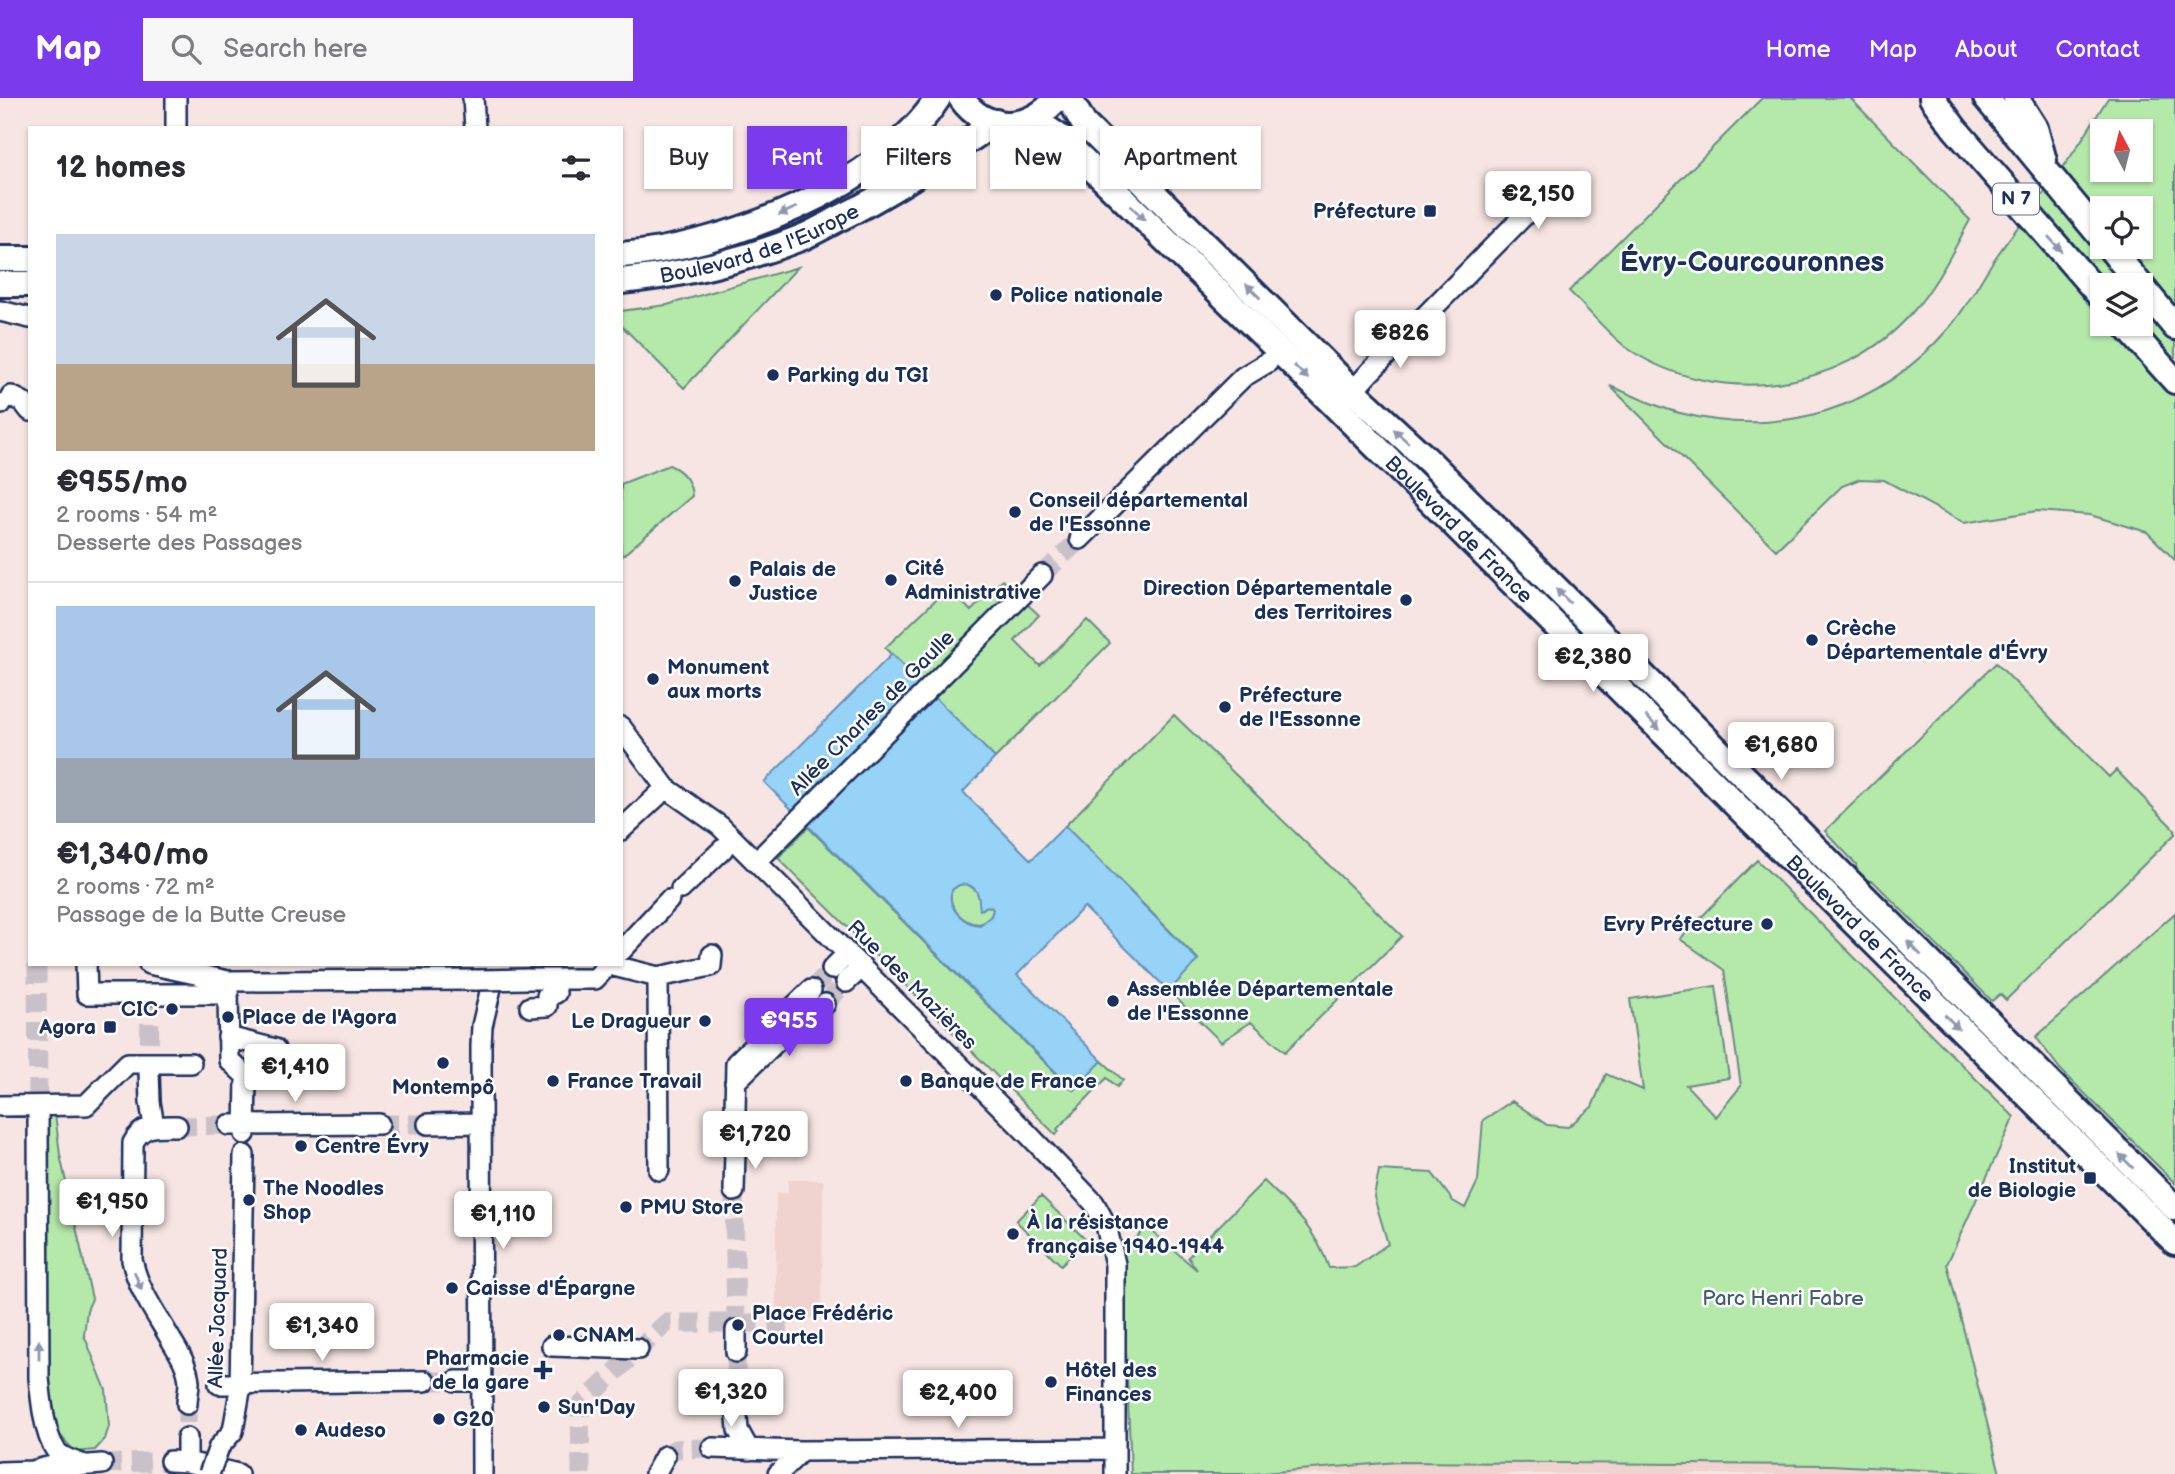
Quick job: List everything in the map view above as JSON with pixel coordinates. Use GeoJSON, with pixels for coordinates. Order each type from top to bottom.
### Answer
{"type":"FeatureCollection","features":[{"type":"Feature","properties":{"kind":"main road","name":"Boulevard de l'Europe"},"geometry":{"type":"LineString","coordinates":[[623,255],[648,253],[701,242],[779,215],[814,199],[847,181],[902,141],[938,98]]}},
{"type":"Feature","properties":{"kind":"main road"},"geometry":{"type":"LineString","coordinates":[[961,98],[978,115],[996,122],[1015,124],[1033,119],[1057,98]]}},
{"type":"Feature","properties":{"kind":"main road","name":"Boulevard de France"},"geometry":{"type":"LineString","coordinates":[[1069,98],[1084,124],[1345,400],[2175,1242]]}},
{"type":"Feature","properties":{"kind":"main road"},"geometry":{"type":"LineString","coordinates":[[1914,98],[1927,114],[1955,129]]}},
{"type":"Feature","properties":{"kind":"main road","name":"N 7"},"geometry":{"type":"LineString","coordinates":[[1932,98],[1955,129],[2090,284]]}},
{"type":"Feature","properties":{"kind":"main road","name":"N 7"},"geometry":{"type":"LineString","coordinates":[[1986,98],[2090,224]]}},
{"type":"Feature","properties":{"kind":"main road"},"geometry":{"type":"LineString","coordinates":[[2016,98],[2035,128],[2047,172]]}},
{"type":"Feature","properties":{"kind":"main road","name":"Boulevard de France"},"geometry":{"type":"LineString","coordinates":[[1033,119],[1061,138],[1345,400],[1431,463],[2175,1209]]}},
{"type":"Feature","properties":{"kind":"main road","name":"Boulevard de l'Europe"},"geometry":{"type":"LineString","coordinates":[[623,281],[709,267],[804,236],[856,210],[923,171],[996,122]]}},
{"type":"Feature","properties":{"kind":"main road"},"geometry":{"type":"LineString","coordinates":[[0,258],[28,259]]}},
{"type":"Feature","properties":{"kind":"main road"},"geometry":{"type":"LineString","coordinates":[[2119,259],[2175,327]]}},
{"type":"Feature","properties":{"kind":"main road"},"geometry":{"type":"LineString","coordinates":[[0,285],[28,285]]}},
{"type":"Feature","properties":{"kind":"main road"},"geometry":{"type":"LineString","coordinates":[[2135,336],[2175,381]]}},
{"type":"Feature","properties":{"kind":"street"},"geometry":{"type":"LineString","coordinates":[[176,98],[176,126]]}},
{"type":"Feature","properties":{"kind":"street"},"geometry":{"type":"LineString","coordinates":[[473,98],[475,126]]}},
{"type":"Feature","properties":{"kind":"street"},"geometry":{"type":"LineString","coordinates":[[1345,400],[1557,182]]}},
{"type":"Feature","properties":{"kind":"street"},"geometry":{"type":"LineString","coordinates":[[0,311],[28,318]]}},
{"type":"Feature","properties":{"kind":"street"},"geometry":{"type":"LineString","coordinates":[[1080,539],[1243,377],[1269,362]]}},
{"type":"Feature","properties":{"kind":"street"},"geometry":{"type":"LineString","coordinates":[[4,401],[23,402],[28,408]]}},
{"type":"Feature","properties":{"kind":"street","name":"Allée Charles de Gaulle"},"geometry":{"type":"LineString","coordinates":[[765,853],[1042,575]]}},
{"type":"Feature","properties":{"kind":"street","name":"Rue des Mazières"},"geometry":{"type":"LineString","coordinates":[[623,730],[666,788],[720,826],[1094,1203],[1105,1225],[1115,1264],[1115,1474]]}},
{"type":"Feature","properties":{"kind":"street"},"geometry":{"type":"LineString","coordinates":[[623,828],[666,788]]}},
{"type":"Feature","properties":{"kind":"street"},"geometry":{"type":"LineString","coordinates":[[623,949],[723,849]]}},
{"type":"Feature","properties":{"kind":"street"},"geometry":{"type":"LineString","coordinates":[[848,953],[839,976],[862,967]]}},
{"type":"Feature","properties":{"kind":"street"},"geometry":{"type":"LineString","coordinates":[[623,965],[658,977],[711,966],[712,955]]}},
{"type":"Feature","properties":{"kind":"street"},"geometry":{"type":"LineString","coordinates":[[86,966],[87,994],[150,999],[226,982],[425,972],[481,984],[526,979],[595,979],[607,966]]}},
{"type":"Feature","properties":{"kind":"street"},"geometry":{"type":"LineString","coordinates":[[150,966],[150,999]]}},
{"type":"Feature","properties":{"kind":"street"},"geometry":{"type":"LineString","coordinates":[[158,966],[226,982]]}},
{"type":"Feature","properties":{"kind":"street"},"geometry":{"type":"LineString","coordinates":[[658,977],[659,1170]]}},
{"type":"Feature","properties":{"kind":"street"},"geometry":{"type":"LineString","coordinates":[[226,982],[229,1059],[246,1076],[239,1128],[379,1124]]}},
{"type":"Feature","properties":{"kind":"street"},"geometry":{"type":"LineString","coordinates":[[481,984],[482,1474]]}},
{"type":"Feature","properties":{"kind":"street"},"geometry":{"type":"LineString","coordinates":[[530,1007],[547,1006],[547,996],[556,993]]}},
{"type":"Feature","properties":{"kind":"street"},"geometry":{"type":"LineString","coordinates":[[735,1111],[735,1082],[818,997]]}},
{"type":"Feature","properties":{"kind":"street"},"geometry":{"type":"LineString","coordinates":[[229,1037],[275,1049]]}},
{"type":"Feature","properties":{"kind":"street"},"geometry":{"type":"LineString","coordinates":[[0,1106],[86,1105],[128,1063],[191,1063]]}},
{"type":"Feature","properties":{"kind":"street"},"geometry":{"type":"LineString","coordinates":[[149,1072],[154,1126]]}},
{"type":"Feature","properties":{"kind":"street"},"geometry":{"type":"LineString","coordinates":[[37,1111],[39,1378],[46,1451],[64,1469]]}},
{"type":"Feature","properties":{"kind":"street"},"geometry":{"type":"LineString","coordinates":[[429,1124],[481,1123]]}},
{"type":"Feature","properties":{"kind":"street"},"geometry":{"type":"LineString","coordinates":[[177,1126],[154,1126],[145,1129],[137,1134],[133,1143],[132,1260],[139,1285],[179,1352],[186,1369],[205,1384],[425,1381]]}},
{"type":"Feature","properties":{"kind":"street"},"geometry":{"type":"LineString","coordinates":[[734,1191],[735,1151]]}},
{"type":"Feature","properties":{"kind":"street","name":"Allée Jacquard"},"geometry":{"type":"LineString","coordinates":[[209,1474],[219,1447],[233,1431],[240,1391],[244,1155]]}},
{"type":"Feature","properties":{"kind":"street"},"geometry":{"type":"LineString","coordinates":[[736,1331],[736,1352]]}},
{"type":"Feature","properties":{"kind":"street"},"geometry":{"type":"LineString","coordinates":[[552,1346],[638,1349]]}},
{"type":"Feature","properties":{"kind":"street"},"geometry":{"type":"LineString","coordinates":[[456,1381],[482,1381]]}},
{"type":"Feature","properties":{"kind":"street"},"geometry":{"type":"LineString","coordinates":[[187,1404],[205,1384]]}},
{"type":"Feature","properties":{"kind":"street"},"geometry":{"type":"LineString","coordinates":[[737,1417],[738,1430],[778,1474],[801,1451]]}},
{"type":"Feature","properties":{"kind":"street"},"geometry":{"type":"LineString","coordinates":[[44,1418],[64,1469]]}},
{"type":"Feature","properties":{"kind":"street"},"geometry":{"type":"LineString","coordinates":[[187,1438],[179,1462],[238,1474]]}},
{"type":"Feature","properties":{"kind":"street"},"geometry":{"type":"LineString","coordinates":[[712,1448],[801,1451],[1115,1449]]}},
{"type":"Feature","properties":{"kind":"street"},"geometry":{"type":"LineString","coordinates":[[655,1474],[664,1456]]}},
{"type":"Feature","properties":{"kind":"street"},"geometry":{"type":"LineString","coordinates":[[0,1472],[64,1469]]}},
{"type":"Feature","properties":{"kind":"shaded area"},"geometry":{"type":"Polygon","coordinates":[[[788,1180],[823,1180],[822,1318],[789,1319],[789,1315],[776,1315],[776,1193],[788,1193],[788,1180]]]}},
{"type":"Feature","properties":{"kind":"shaded area"},"geometry":{"type":"Polygon","coordinates":[[[1398,1462],[1830,1465],[1979,1474],[1251,1474],[1398,1462]]]}},
{"type":"Feature","properties":{"kind":"green space"},"geometry":{"type":"Polygon","coordinates":[[[1762,98],[1850,98],[1970,220],[1936,281],[1911,314],[1882,341],[1850,361],[1814,375],[1777,383],[1739,384],[1701,380],[1664,368],[1630,350],[1569,291],[1762,98]]]}},
{"type":"Feature","properties":{"kind":"green space"},"geometry":{"type":"Polygon","coordinates":[[[2108,98],[2175,98],[2175,560],[2147,532],[2090,515],[2037,511],[1964,523],[1884,480],[1860,479],[1842,486],[1776,550],[1610,386],[1680,413],[1718,420],[1755,422],[1791,419],[1826,411],[1860,398],[1891,380],[1921,357],[1948,329],[1998,254],[2090,127],[2090,182],[2153,182],[2153,119],[2095,119],[2108,98]]]}},
{"type":"Feature","properties":{"kind":"green space"},"geometry":{"type":"Polygon","coordinates":[[[798,267],[684,388],[623,327],[623,311],[667,305],[798,267]]]}},
{"type":"Feature","properties":{"kind":"green space"},"geometry":{"type":"Polygon","coordinates":[[[669,465],[685,477],[692,496],[623,555],[623,483],[669,465]]]}},
{"type":"Feature","properties":{"kind":"green space"},"geometry":{"type":"Polygon","coordinates":[[[1002,580],[1013,591],[921,684],[885,648],[948,588],[971,611],[1002,580]]]}},
{"type":"Feature","properties":{"kind":"green space"},"geometry":{"type":"Polygon","coordinates":[[[1026,603],[1039,615],[1015,641],[1040,666],[1087,620],[1110,643],[995,758],[934,697],[1026,603]]]}},
{"type":"Feature","properties":{"kind":"green space"},"geometry":{"type":"Polygon","coordinates":[[[1996,663],[2109,777],[2116,770],[2175,830],[2175,834],[2006,1000],[2000,994],[1992,1001],[1873,881],[1860,876],[1856,864],[1825,831],[1996,663]]]}},
{"type":"Feature","properties":{"kind":"green space"},"geometry":{"type":"Polygon","coordinates":[[[1174,715],[1402,936],[1285,1052],[1251,1022],[1221,1042],[1169,991],[1198,959],[1065,826],[1174,715]]]}},
{"type":"Feature","properties":{"kind":"green space"},"geometry":{"type":"Polygon","coordinates":[[[808,827],[1073,1090],[1102,1061],[1123,1080],[1117,1087],[1107,1078],[1057,1129],[1059,1131],[1056,1135],[778,858],[808,827]]]}},
{"type":"Feature","properties":{"kind":"green space","name":"Parc Henri Fabre"},"geometry":{"type":"Polygon","coordinates":[[[1757,860],[2014,1117],[1947,1264],[2000,1474],[1830,1465],[1398,1462],[1251,1474],[1131,1474],[1122,1253],[1147,1227],[1197,1270],[1188,1257],[1264,1181],[1310,1231],[1329,1268],[1355,1267],[1388,1244],[1374,1197],[1379,1170],[1432,1173],[1453,1201],[1465,1208],[1478,1181],[1483,1120],[1512,1101],[1547,1125],[1568,1127],[1592,1107],[1606,1074],[1643,1090],[1630,999],[1716,986],[1729,1078],[1686,1085],[1716,1117],[1741,1086],[1724,970],[1680,939],[1757,860]]]}},
{"type":"Feature","properties":{"kind":"green space"},"geometry":{"type":"Polygon","coordinates":[[[967,884],[977,891],[983,909],[987,906],[993,910],[989,919],[982,923],[966,920],[953,907],[952,890],[967,884]]]}},
{"type":"Feature","properties":{"kind":"green space"},"geometry":{"type":"Polygon","coordinates":[[[2175,913],[2175,1183],[2060,1069],[2036,1037],[2175,913]]]}},
{"type":"Feature","properties":{"kind":"green space"},"geometry":{"type":"Polygon","coordinates":[[[48,1113],[55,1113],[60,1155],[92,1299],[87,1310],[84,1335],[106,1390],[109,1426],[105,1439],[95,1450],[75,1452],[59,1434],[51,1409],[47,1372],[48,1113]]]}},
{"type":"Feature","properties":{"kind":"green space"},"geometry":{"type":"Polygon","coordinates":[[[1041,1196],[1086,1240],[1061,1265],[1016,1221],[1041,1196]]]}},
{"type":"Feature","properties":{"kind":"water"},"geometry":{"type":"Polygon","coordinates":[[[892,654],[995,758],[963,792],[1031,860],[1065,826],[1198,960],[1169,991],[1084,907],[1017,975],[1102,1061],[1074,1090],[764,782],[892,654]],[[959,885],[952,890],[951,902],[962,918],[980,925],[991,916],[993,910],[987,906],[980,910],[978,895],[971,886],[959,885]]]}},
{"type":"Feature","properties":{"kind":"tunnel"},"geometry":{"type":"LineString","coordinates":[[1042,575],[1080,539]]}},
{"type":"Feature","properties":{"kind":"tunnel"},"geometry":{"type":"LineString","coordinates":[[37,966],[38,1111]]}},
{"type":"Feature","properties":{"kind":"tunnel"},"geometry":{"type":"LineString","coordinates":[[491,988],[501,966]]}},
{"type":"Feature","properties":{"kind":"tunnel"},"geometry":{"type":"LineString","coordinates":[[811,990],[832,969]]}},
{"type":"Feature","properties":{"kind":"tunnel"},"geometry":{"type":"LineString","coordinates":[[825,1004],[846,982]]}},
{"type":"Feature","properties":{"kind":"tunnel"},"geometry":{"type":"LineString","coordinates":[[149,1071],[150,1003]]}},
{"type":"Feature","properties":{"kind":"tunnel"},"geometry":{"type":"LineString","coordinates":[[735,1111],[735,1151]]}},
{"type":"Feature","properties":{"kind":"tunnel"},"geometry":{"type":"LineString","coordinates":[[379,1124],[428,1124]]}},
{"type":"Feature","properties":{"kind":"tunnel"},"geometry":{"type":"LineString","coordinates":[[177,1126],[229,1125]]}},
{"type":"Feature","properties":{"kind":"tunnel"},"geometry":{"type":"LineString","coordinates":[[734,1191],[736,1330]]}},
{"type":"Feature","properties":{"kind":"tunnel"},"geometry":{"type":"LineString","coordinates":[[581,1474],[580,1406],[666,1323],[789,1323]]}},
{"type":"Feature","properties":{"kind":"tunnel"},"geometry":{"type":"LineString","coordinates":[[736,1352],[737,1417]]}},
{"type":"Feature","properties":{"kind":"tunnel"},"geometry":{"type":"LineString","coordinates":[[425,1381],[456,1381]]}},
{"type":"Feature","properties":{"kind":"tunnel"},"geometry":{"type":"LineString","coordinates":[[187,1404],[187,1438]]}},
{"type":"Feature","properties":{"kind":"tunnel"},"geometry":{"type":"LineString","coordinates":[[665,1456],[675,1449],[712,1448]]}},
{"type":"Feature","properties":{"kind":"tunnel"},"geometry":{"type":"LineString","coordinates":[[102,1464],[170,1461]]}},
{"type":"Feature","properties":{"kind":"place","name":"Préfecture"},"geometry":{"type":"Point","coordinates":[1430,211]}},
{"type":"Feature","properties":{"kind":"place","name":"Police nationale"},"geometry":{"type":"Point","coordinates":[996,295]}},
{"type":"Feature","properties":{"kind":"place","name":"Parking du TGI"},"geometry":{"type":"Point","coordinates":[773,375]}},
{"type":"Feature","properties":{"kind":"place","name":"Conseil départemental de l'Essonne"},"geometry":{"type":"Point","coordinates":[1015,512]}},
{"type":"Feature","properties":{"kind":"place","name":"Cité Administrative"},"geometry":{"type":"Point","coordinates":[891,580]}},
{"type":"Feature","properties":{"kind":"place","name":"Palais de Justice"},"geometry":{"type":"Point","coordinates":[735,581]}},
{"type":"Feature","properties":{"kind":"place","name":"Direction Départementale des Territoires"},"geometry":{"type":"Point","coordinates":[1406,600]}},
{"type":"Feature","properties":{"kind":"place","name":"Crèche Départementale d'Évry"},"geometry":{"type":"Point","coordinates":[1812,640]}},
{"type":"Feature","properties":{"kind":"place","name":"Monument aux morts"},"geometry":{"type":"Point","coordinates":[653,679]}},
{"type":"Feature","properties":{"kind":"place","name":"Préfecture de l'Essonne"},"geometry":{"type":"Point","coordinates":[1225,707]}},
{"type":"Feature","properties":{"kind":"place","name":"Evry Préfecture"},"geometry":{"type":"Point","coordinates":[1767,924]}},
{"type":"Feature","properties":{"kind":"place","name":"Assemblée Départementale de l'Essonne"},"geometry":{"type":"Point","coordinates":[1113,1001]}},
{"type":"Feature","properties":{"kind":"place","name":"CIC"},"geometry":{"type":"Point","coordinates":[172,1009]}},
{"type":"Feature","properties":{"kind":"place","name":"Place de l'Agora"},"geometry":{"type":"Point","coordinates":[228,1017]}},
{"type":"Feature","properties":{"kind":"place","name":"Le Dragueur"},"geometry":{"type":"Point","coordinates":[705,1021]}},
{"type":"Feature","properties":{"kind":"place","name":"Agora"},"geometry":{"type":"Point","coordinates":[110,1027]}},
{"type":"Feature","properties":{"kind":"place","name":"Montempô"},"geometry":{"type":"Point","coordinates":[443,1063]}},
{"type":"Feature","properties":{"kind":"place","name":"France Travail"},"geometry":{"type":"Point","coordinates":[553,1081]}},
{"type":"Feature","properties":{"kind":"place","name":"Banque de France"},"geometry":{"type":"Point","coordinates":[906,1081]}},
{"type":"Feature","properties":{"kind":"place","name":"Centre Évry"},"geometry":{"type":"Point","coordinates":[301,1146]}},
{"type":"Feature","properties":{"kind":"place","name":"Institut de Biologie"},"geometry":{"type":"Point","coordinates":[2090,1178]}},
{"type":"Feature","properties":{"kind":"place","name":"The Noodles Shop"},"geometry":{"type":"Point","coordinates":[249,1200]}},
{"type":"Feature","properties":{"kind":"place","name":"PMU Store"},"geometry":{"type":"Point","coordinates":[626,1207]}},
{"type":"Feature","properties":{"kind":"place","name":"À la résistance française 1940-1944"},"geometry":{"type":"Point","coordinates":[1013,1234]}},
{"type":"Feature","properties":{"kind":"place","name":"Caisse d'Épargne"},"geometry":{"type":"Point","coordinates":[452,1288]}},
{"type":"Feature","properties":{"kind":"place","name":"Place Frédéric Courtel"},"geometry":{"type":"Point","coordinates":[738,1325]}},
{"type":"Feature","properties":{"kind":"place","name":"CNAM"},"geometry":{"type":"Point","coordinates":[559,1335]}},
{"type":"Feature","properties":{"kind":"place","name":"Pharmacie de la gare"},"geometry":{"type":"Point","coordinates":[543,1370]}},
{"type":"Feature","properties":{"kind":"place","name":"Hôtel des Finances"},"geometry":{"type":"Point","coordinates":[1051,1382]}},
{"type":"Feature","properties":{"kind":"place","name":"Sun'Day"},"geometry":{"type":"Point","coordinates":[544,1407]}},
{"type":"Feature","properties":{"kind":"place","name":"G20"},"geometry":{"type":"Point","coordinates":[439,1419]}},
{"type":"Feature","properties":{"kind":"place","name":"Audeso"},"geometry":{"type":"Point","coordinates":[301,1430]}},
{"type":"Feature","properties":{"kind":"district","name":"Évry-Courcouronnes"},"geometry":{"type":"Point","coordinates":[1752,262]}}]}
